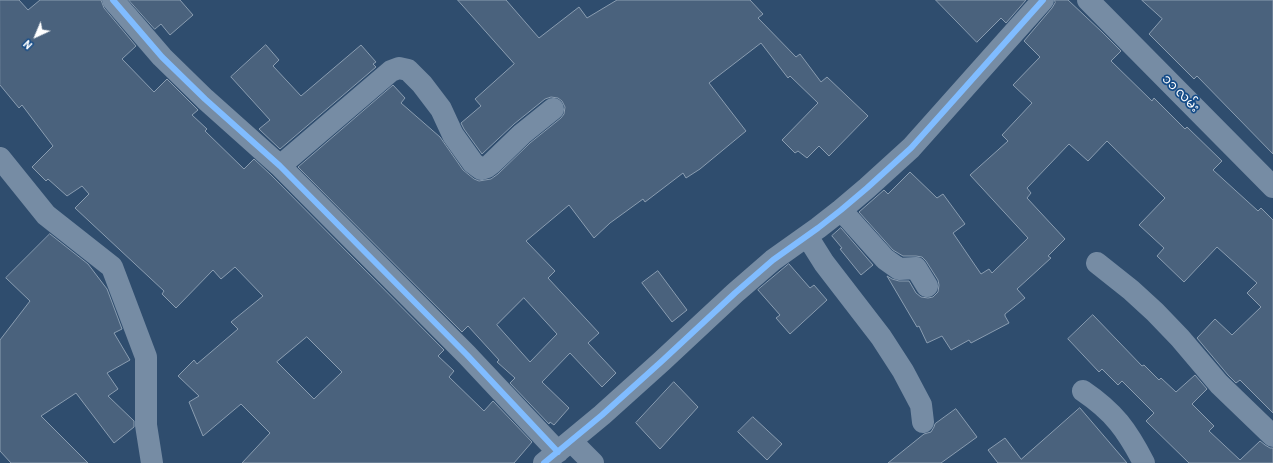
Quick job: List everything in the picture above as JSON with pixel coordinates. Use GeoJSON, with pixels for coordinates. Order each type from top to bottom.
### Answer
{"type":"FeatureCollection","features":[{"type":"Feature","properties":{"kind":"street"},"geometry":{"type":"LineString","coordinates":[[113,0],[162,57],[205,99],[280,166],[467,355],[558,452],[593,463]]}},
{"type":"Feature","properties":{"kind":"street"},"geometry":{"type":"LineString","coordinates":[[558,452],[657,366],[773,260],[841,210],[911,148],[1043,0]]}},
{"type":"Feature","properties":{"kind":"street","name":"၁၁ လမ်း"},"geometry":{"type":"LineString","coordinates":[[1098,3],[1273,186]]}},
{"type":"Feature","properties":{"kind":"street"},"geometry":{"type":"LineString","coordinates":[[280,166],[391,71],[399,68],[408,70],[422,84],[440,109],[453,135],[473,163],[482,169],[491,164],[522,134],[553,109]]}},
{"type":"Feature","properties":{"kind":"street"},"geometry":{"type":"LineString","coordinates":[[0,158],[46,215],[112,267],[146,358],[146,425],[152,463]]}},
{"type":"Feature","properties":{"kind":"street"},"geometry":{"type":"LineString","coordinates":[[841,210],[885,259],[899,269],[916,268],[927,286]]}},
{"type":"Feature","properties":{"kind":"street"},"geometry":{"type":"LineString","coordinates":[[807,236],[824,262],[881,337],[903,371],[921,405],[923,422]]}},
{"type":"Feature","properties":{"kind":"street"},"geometry":{"type":"LineString","coordinates":[[1097,263],[1131,290],[1155,312],[1180,338],[1219,384],[1273,436]]}},
{"type":"Feature","properties":{"kind":"street"},"geometry":{"type":"LineString","coordinates":[[1083,391],[1100,402],[1119,423],[1132,440],[1144,463]]}},
{"type":"Feature","properties":{"kind":"building"},"geometry":{"type":"Polygon","coordinates":[[[0,0],[19,0],[28,10],[40,0],[101,0],[104,8],[136,46],[122,59],[154,92],[167,79],[198,110],[192,115],[207,129],[205,131],[244,169],[254,159],[444,350],[438,356],[454,371],[449,377],[484,411],[493,401],[532,442],[514,463],[242,463],[270,433],[241,404],[203,436],[189,402],[199,396],[178,376],[194,360],[197,364],[238,329],[231,322],[263,296],[235,267],[221,279],[213,270],[176,308],[162,294],[164,291],[75,208],[89,194],[82,186],[67,196],[48,179],[46,181],[32,167],[53,146],[22,105],[19,108],[0,85],[0,0]],[[307,337],[277,362],[314,399],[342,372],[307,337]]]}},
{"type":"Feature","properties":{"kind":"building"},"geometry":{"type":"Polygon","coordinates":[[[129,0],[180,0],[193,15],[170,35],[161,24],[155,29],[129,0]]]}},
{"type":"Feature","properties":{"kind":"building"},"geometry":{"type":"Polygon","coordinates":[[[458,0],[506,0],[539,38],[579,7],[587,18],[617,0],[750,0],[763,14],[758,18],[796,57],[800,54],[821,82],[827,77],[868,116],[829,156],[819,146],[807,158],[798,151],[795,153],[782,140],[818,103],[790,76],[788,78],[761,43],[709,83],[746,131],[700,169],[686,178],[683,173],[645,202],[643,199],[610,223],[594,238],[569,205],[526,241],[555,271],[548,278],[599,333],[588,343],[616,373],[602,387],[570,353],[542,382],[569,408],[554,425],[550,422],[549,424],[510,383],[515,378],[497,362],[499,360],[468,326],[462,332],[298,167],[393,85],[405,98],[401,103],[440,137],[463,170],[479,181],[491,179],[564,114],[565,107],[562,101],[558,98],[551,97],[545,99],[514,124],[482,154],[461,123],[481,106],[475,99],[514,64],[458,0]],[[524,298],[497,325],[530,362],[557,334],[524,298]]]}},
{"type":"Feature","properties":{"kind":"building"},"geometry":{"type":"Polygon","coordinates":[[[936,0],[1026,0],[1006,23],[1001,18],[977,42],[936,0]]]}},
{"type":"Feature","properties":{"kind":"building"},"geometry":{"type":"Polygon","coordinates":[[[1055,0],[1068,0],[1121,51],[1111,61],[1152,101],[1154,98],[1185,129],[1187,127],[1222,161],[1213,170],[1258,211],[1261,208],[1273,220],[1273,413],[1240,380],[1236,383],[1197,338],[1215,319],[1232,335],[1261,307],[1247,293],[1257,283],[1217,247],[1184,282],[1157,256],[1164,248],[1139,225],[1165,198],[1107,141],[1088,161],[1069,144],[1027,188],[1031,193],[1027,198],[1065,239],[1048,256],[1051,258],[1017,289],[1025,298],[1005,314],[1009,323],[971,343],[969,340],[951,350],[942,336],[927,343],[919,326],[917,327],[887,276],[899,281],[909,281],[916,293],[921,297],[933,297],[938,292],[938,280],[926,261],[922,257],[903,256],[893,250],[859,212],[884,190],[888,194],[910,172],[937,198],[943,194],[965,224],[953,233],[981,274],[989,269],[992,273],[1028,238],[970,175],[1008,141],[1002,135],[1032,103],[1013,85],[1040,57],[1024,41],[1052,8],[1055,0]]]}},
{"type":"Feature","properties":{"kind":"building"},"geometry":{"type":"Polygon","coordinates":[[[1142,0],[1273,0],[1273,154],[1197,76],[1194,79],[1149,34],[1162,19],[1142,0]]]}},
{"type":"Feature","properties":{"kind":"building"},"geometry":{"type":"Polygon","coordinates":[[[266,45],[279,60],[273,66],[301,96],[361,45],[376,62],[373,64],[376,67],[280,149],[259,129],[270,120],[231,77],[266,45]]]}},
{"type":"Feature","properties":{"kind":"building"},"geometry":{"type":"Polygon","coordinates":[[[841,228],[873,265],[861,275],[840,249],[842,248],[832,236],[841,228]]]}},
{"type":"Feature","properties":{"kind":"building"},"geometry":{"type":"Polygon","coordinates":[[[50,234],[88,264],[107,289],[122,329],[114,333],[130,360],[107,373],[118,389],[108,396],[134,421],[134,427],[114,443],[76,393],[41,416],[88,463],[11,463],[0,451],[0,340],[30,301],[6,278],[50,234]]]}},
{"type":"Feature","properties":{"kind":"building"},"geometry":{"type":"Polygon","coordinates":[[[789,264],[810,288],[814,285],[827,300],[790,334],[776,318],[780,315],[758,290],[789,264]]]}},
{"type":"Feature","properties":{"kind":"building"},"geometry":{"type":"Polygon","coordinates":[[[658,271],[687,310],[672,322],[642,283],[658,271]]]}},
{"type":"Feature","properties":{"kind":"building"},"geometry":{"type":"Polygon","coordinates":[[[1093,315],[1142,366],[1144,365],[1159,380],[1161,378],[1176,392],[1195,375],[1207,389],[1192,404],[1214,426],[1209,431],[1240,460],[1260,441],[1270,448],[1273,448],[1273,463],[1189,463],[1146,421],[1154,413],[1122,381],[1118,385],[1102,369],[1099,372],[1068,339],[1093,315]]]}},
{"type":"Feature","properties":{"kind":"building"},"geometry":{"type":"Polygon","coordinates":[[[674,382],[698,407],[660,449],[636,423],[674,382]]]}},
{"type":"Feature","properties":{"kind":"building"},"geometry":{"type":"Polygon","coordinates":[[[1080,408],[1127,463],[998,463],[988,450],[1005,438],[1021,459],[1080,408]]]}},
{"type":"Feature","properties":{"kind":"building"},"geometry":{"type":"Polygon","coordinates":[[[956,409],[977,437],[941,463],[888,463],[924,434],[931,432],[935,424],[956,409]]]}},
{"type":"Feature","properties":{"kind":"building"},"geometry":{"type":"Polygon","coordinates":[[[753,417],[782,444],[767,460],[738,432],[753,417]]]}},
{"type":"Feature","properties":{"kind":"cycle path"},"geometry":{"type":"LineString","coordinates":[[113,0],[162,57],[205,99],[280,166],[467,355],[558,452]]}},
{"type":"Feature","properties":{"kind":"cycle path"},"geometry":{"type":"LineString","coordinates":[[544,463],[602,415],[773,260],[841,210],[911,148],[1043,0]]}}]}
